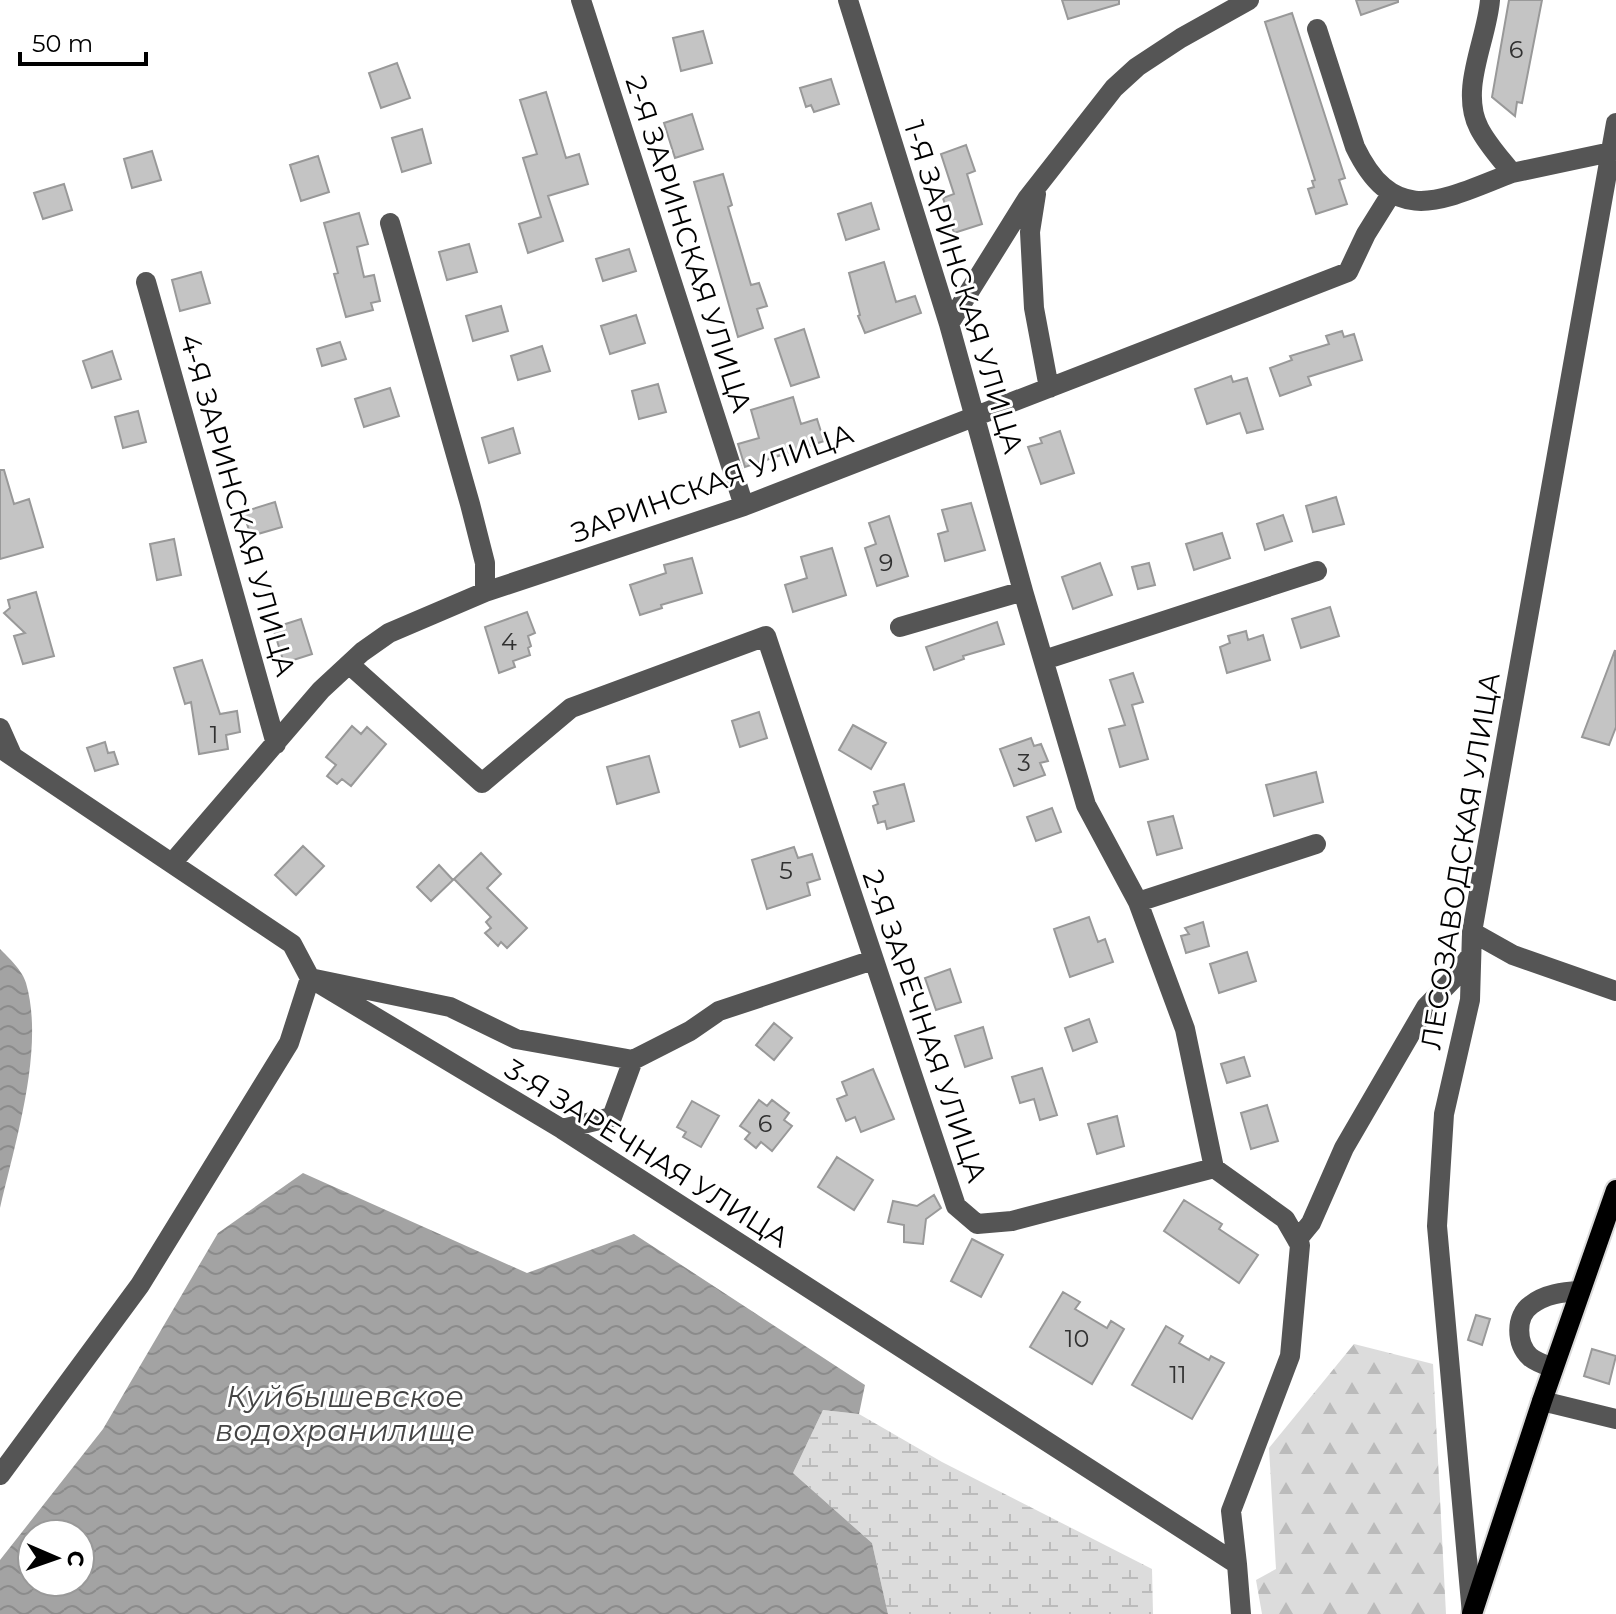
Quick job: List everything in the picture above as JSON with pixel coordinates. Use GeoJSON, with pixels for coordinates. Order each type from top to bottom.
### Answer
{"type":"FeatureCollection","features":[{"type":"Feature","properties":{"kind":"main road"},"geometry":{"type":"LineString","coordinates":[[1472,1614],[1553,1368],[1616,1190]]}},
{"type":"Feature","properties":{"kind":"street","name":"2-Я ЗАРИНСКАЯ УЛИЦА"},"geometry":{"type":"LineString","coordinates":[[581,0],[744,506]]}},
{"type":"Feature","properties":{"kind":"street","name":"1-Я ЗАРИНСКАЯ УЛИЦА"},"geometry":{"type":"LineString","coordinates":[[848,0],[949,324],[1086,805],[1138,902],[1185,1029],[1214,1168]]}},
{"type":"Feature","properties":{"kind":"street"},"geometry":{"type":"LineString","coordinates":[[949,324],[1037,186],[1114,88],[1137,67],[1181,38],[1249,0]]}},
{"type":"Feature","properties":{"kind":"street"},"geometry":{"type":"LineString","coordinates":[[1490,0],[1473,86],[1473,104],[1479,127],[1512,173]]}},
{"type":"Feature","properties":{"kind":"street"},"geometry":{"type":"LineString","coordinates":[[1317,29],[1362,162],[1391,194],[1405,200],[1422,202],[1450,196],[1512,173],[1611,152]]}},
{"type":"Feature","properties":{"kind":"street","name":"ЛЕСОЗАВОДСКАЯ УЛИЦА"},"geometry":{"type":"LineString","coordinates":[[1472,1614],[1437,1226],[1444,1114],[1470,1000],[1472,932],[1616,123]]}},
{"type":"Feature","properties":{"kind":"street"},"geometry":{"type":"LineString","coordinates":[[1037,186],[1030,232],[1034,308],[1049,388]]}},
{"type":"Feature","properties":{"kind":"street","name":"ЗАРИНСКАЯ УЛИЦА"},"geometry":{"type":"LineString","coordinates":[[173,862],[321,690],[389,633],[485,592],[744,506],[1348,272],[1366,234],[1391,194]]}},
{"type":"Feature","properties":{"kind":"street"},"geometry":{"type":"LineString","coordinates":[[390,223],[470,504],[485,563],[485,592]]}},
{"type":"Feature","properties":{"kind":"street","name":"4-Я ЗАРИНСКАЯ УЛИЦА"},"geometry":{"type":"LineString","coordinates":[[146,282],[276,744]]}},
{"type":"Feature","properties":{"kind":"street"},"geometry":{"type":"LineString","coordinates":[[1044,660],[1317,571]]}},
{"type":"Feature","properties":{"kind":"street"},"geometry":{"type":"LineString","coordinates":[[900,627],[1023,591]]}},
{"type":"Feature","properties":{"kind":"street","name":"2-Я ЗАРЕЧНАЯ УЛИЦА"},"geometry":{"type":"LineString","coordinates":[[349,664],[482,783],[571,708],[766,636],[956,1206],[977,1224],[1012,1221],[1214,1168]]}},
{"type":"Feature","properties":{"kind":"street"},"geometry":{"type":"LineString","coordinates":[[0,728],[6,752],[292,944],[310,978],[289,1043],[140,1285],[0,1475]]}},
{"type":"Feature","properties":{"kind":"street"},"geometry":{"type":"LineString","coordinates":[[1138,902],[1316,844]]}},
{"type":"Feature","properties":{"kind":"street"},"geometry":{"type":"LineString","coordinates":[[1472,932],[1513,955],[1616,991]]}},
{"type":"Feature","properties":{"kind":"street"},"geometry":{"type":"LineString","coordinates":[[1297,1240],[1311,1223],[1344,1148],[1426,1007],[1471,955]]}},
{"type":"Feature","properties":{"kind":"street"},"geometry":{"type":"LineString","coordinates":[[310,978],[450,1007],[516,1039],[633,1060],[690,1031],[719,1011],[873,960]]}},
{"type":"Feature","properties":{"kind":"street","name":"3-Я ЗАРЕЧНАЯ УЛИЦА"},"geometry":{"type":"LineString","coordinates":[[310,978],[562,1129],[1237,1564]]}},
{"type":"Feature","properties":{"kind":"street"},"geometry":{"type":"LineString","coordinates":[[562,1129],[612,1117],[633,1060]]}},
{"type":"Feature","properties":{"kind":"street"},"geometry":{"type":"LineString","coordinates":[[1214,1168],[1285,1219],[1300,1245],[1290,1356],[1231,1511],[1241,1614]]}},
{"type":"Feature","properties":{"kind":"street"},"geometry":{"type":"LineString","coordinates":[[1553,1368],[1528,1355],[1520,1340],[1520,1320],[1528,1306],[1544,1297],[1580,1291]]}},
{"type":"Feature","properties":{"kind":"street"},"geometry":{"type":"LineString","coordinates":[[1542,1401],[1616,1419]]}},
{"type":"Feature","properties":{"kind":"green space"},"geometry":{"type":"Polygon","coordinates":[[[1354,1344],[1433,1364],[1446,1614],[1262,1614],[1256,1580],[1276,1569],[1269,1448],[1354,1344]]]}},
{"type":"Feature","properties":{"kind":"green space"},"geometry":{"type":"Polygon","coordinates":[[[823,1410],[859,1414],[942,1462],[1152,1569],[1153,1614],[888,1614],[872,1543],[793,1473],[823,1410]]]}},
{"type":"Feature","properties":{"kind":"water"},"geometry":{"type":"Polygon","coordinates":[[[0,949],[15,964],[26,983],[32,1036],[26,1096],[0,1208],[0,949]]]}},
{"type":"Feature","properties":{"kind":"water","name":"Куйбышевское водохранилище"},"geometry":{"type":"Polygon","coordinates":[[[303,1173],[527,1273],[634,1234],[865,1385],[859,1414],[823,1410],[793,1473],[872,1543],[888,1614],[0,1614],[0,1560],[16,1540],[16,1598],[96,1598],[96,1518],[33,1518],[103,1429],[218,1233],[303,1173]]]}},
{"type":"Feature","properties":{"kind":"building"},"geometry":{"type":"Polygon","coordinates":[[[1062,0],[1119,0],[1119,4],[1068,19],[1062,0]]]}},
{"type":"Feature","properties":{"kind":"building"},"geometry":{"type":"Polygon","coordinates":[[[1356,0],[1398,0],[1398,2],[1361,15],[1356,0]]]}},
{"type":"Feature","properties":{"kind":"building"},"geometry":{"type":"Polygon","coordinates":[[[1509,0],[1542,0],[1522,103],[1517,102],[1515,116],[1492,97],[1509,0]]]}},
{"type":"Feature","properties":{"kind":"building"},"geometry":{"type":"Polygon","coordinates":[[[1292,13],[1345,178],[1339,180],[1347,204],[1316,214],[1308,189],[1314,187],[1312,181],[1315,180],[1265,22],[1292,13]]]}},
{"type":"Feature","properties":{"kind":"building"},"geometry":{"type":"Polygon","coordinates":[[[703,31],[712,63],[681,71],[673,38],[703,31]]]}},
{"type":"Feature","properties":{"kind":"building"},"geometry":{"type":"Polygon","coordinates":[[[397,63],[410,98],[381,108],[369,73],[397,63]]]}},
{"type":"Feature","properties":{"kind":"building"},"geometry":{"type":"Polygon","coordinates":[[[831,79],[839,104],[814,112],[811,105],[806,107],[800,88],[831,79]]]}},
{"type":"Feature","properties":{"kind":"building"},"geometry":{"type":"Polygon","coordinates":[[[546,92],[566,158],[579,154],[588,184],[548,196],[563,241],[528,253],[519,224],[541,217],[523,158],[537,154],[520,100],[546,92]]]}},
{"type":"Feature","properties":{"kind":"building"},"geometry":{"type":"Polygon","coordinates":[[[692,114],[703,149],[675,158],[664,123],[692,114]]]}},
{"type":"Feature","properties":{"kind":"building"},"geometry":{"type":"Polygon","coordinates":[[[422,129],[431,163],[402,172],[392,138],[422,129]]]}},
{"type":"Feature","properties":{"kind":"building"},"geometry":{"type":"Polygon","coordinates":[[[966,145],[975,171],[967,174],[982,224],[954,233],[943,198],[954,194],[941,154],[966,145]]]}},
{"type":"Feature","properties":{"kind":"building"},"geometry":{"type":"Polygon","coordinates":[[[152,151],[161,180],[132,188],[124,159],[152,151]]]}},
{"type":"Feature","properties":{"kind":"building"},"geometry":{"type":"Polygon","coordinates":[[[318,156],[329,192],[301,201],[290,165],[318,156]]]}},
{"type":"Feature","properties":{"kind":"building"},"geometry":{"type":"Polygon","coordinates":[[[723,174],[732,205],[728,207],[751,285],[759,283],[767,306],[757,309],[763,328],[738,337],[694,182],[723,174]]]}},
{"type":"Feature","properties":{"kind":"building"},"geometry":{"type":"Polygon","coordinates":[[[64,184],[72,210],[43,219],[34,193],[64,184]]]}},
{"type":"Feature","properties":{"kind":"building"},"geometry":{"type":"Polygon","coordinates":[[[871,203],[879,229],[846,240],[838,214],[871,203]]]}},
{"type":"Feature","properties":{"kind":"building"},"geometry":{"type":"Polygon","coordinates":[[[359,213],[368,244],[357,247],[364,277],[374,275],[380,301],[371,303],[373,310],[346,317],[324,223],[359,213]]]}},
{"type":"Feature","properties":{"kind":"building"},"geometry":{"type":"Polygon","coordinates":[[[469,244],[477,272],[447,280],[439,252],[469,244]]]}},
{"type":"Feature","properties":{"kind":"building"},"geometry":{"type":"Polygon","coordinates":[[[629,249],[636,271],[603,281],[596,259],[629,249]]]}},
{"type":"Feature","properties":{"kind":"building"},"geometry":{"type":"Polygon","coordinates":[[[884,262],[896,302],[915,296],[921,313],[865,333],[849,273],[884,262]]]}},
{"type":"Feature","properties":{"kind":"building"},"geometry":{"type":"Polygon","coordinates":[[[201,272],[210,303],[180,311],[172,280],[201,272]]]}},
{"type":"Feature","properties":{"kind":"building"},"geometry":{"type":"Polygon","coordinates":[[[501,306],[508,331],[473,341],[466,316],[501,306]]]}},
{"type":"Feature","properties":{"kind":"building"},"geometry":{"type":"Polygon","coordinates":[[[636,315],[645,343],[610,354],[601,326],[636,315]]]}},
{"type":"Feature","properties":{"kind":"building"},"geometry":{"type":"Polygon","coordinates":[[[804,329],[819,377],[791,386],[775,339],[804,329]]]}},
{"type":"Feature","properties":{"kind":"building"},"geometry":{"type":"Polygon","coordinates":[[[1342,331],[1344,337],[1354,334],[1362,360],[1308,377],[1311,385],[1280,396],[1270,368],[1292,360],[1290,356],[1329,344],[1326,336],[1342,331]]]}},
{"type":"Feature","properties":{"kind":"building"},"geometry":{"type":"Polygon","coordinates":[[[340,342],[346,359],[322,366],[317,349],[340,342]]]}},
{"type":"Feature","properties":{"kind":"building"},"geometry":{"type":"Polygon","coordinates":[[[542,346],[550,371],[518,380],[511,356],[542,346]]]}},
{"type":"Feature","properties":{"kind":"building"},"geometry":{"type":"Polygon","coordinates":[[[112,351],[121,379],[92,388],[83,361],[112,351]]]}},
{"type":"Feature","properties":{"kind":"building"},"geometry":{"type":"Polygon","coordinates":[[[1231,376],[1233,382],[1247,378],[1263,429],[1247,433],[1240,413],[1207,424],[1195,389],[1231,376]]]}},
{"type":"Feature","properties":{"kind":"building"},"geometry":{"type":"Polygon","coordinates":[[[658,384],[666,412],[639,419],[632,391],[658,384]]]}},
{"type":"Feature","properties":{"kind":"building"},"geometry":{"type":"Polygon","coordinates":[[[390,388],[399,416],[364,427],[355,399],[390,388]]]}},
{"type":"Feature","properties":{"kind":"building"},"geometry":{"type":"Polygon","coordinates":[[[793,397],[801,424],[817,419],[824,441],[745,467],[738,444],[759,438],[751,410],[793,397]]]}},
{"type":"Feature","properties":{"kind":"building"},"geometry":{"type":"Polygon","coordinates":[[[138,411],[146,442],[123,448],[115,417],[138,411]]]}},
{"type":"Feature","properties":{"kind":"building"},"geometry":{"type":"Polygon","coordinates":[[[513,428],[520,453],[489,463],[482,438],[513,428]]]}},
{"type":"Feature","properties":{"kind":"building"},"geometry":{"type":"Polygon","coordinates":[[[1060,431],[1074,473],[1041,484],[1028,447],[1042,443],[1040,438],[1060,431]]]}},
{"type":"Feature","properties":{"kind":"building"},"geometry":{"type":"Polygon","coordinates":[[[0,470],[4,470],[14,504],[29,499],[43,547],[0,559],[0,470]]]}},
{"type":"Feature","properties":{"kind":"building"},"geometry":{"type":"Polygon","coordinates":[[[1336,497],[1344,524],[1313,532],[1306,506],[1336,497]]]}},
{"type":"Feature","properties":{"kind":"building"},"geometry":{"type":"Polygon","coordinates":[[[275,502],[282,527],[251,536],[243,512],[275,502]]]}},
{"type":"Feature","properties":{"kind":"building"},"geometry":{"type":"Polygon","coordinates":[[[971,503],[985,550],[945,561],[938,534],[948,531],[942,510],[971,503]]]}},
{"type":"Feature","properties":{"kind":"building"},"geometry":{"type":"Polygon","coordinates":[[[1283,515],[1292,541],[1265,550],[1257,524],[1283,515]]]}},
{"type":"Feature","properties":{"kind":"building"},"geometry":{"type":"Polygon","coordinates":[[[889,516],[908,576],[877,586],[865,548],[876,544],[869,523],[889,516]]]}},
{"type":"Feature","properties":{"kind":"building"},"geometry":{"type":"Polygon","coordinates":[[[1222,533],[1230,558],[1194,570],[1186,544],[1222,533]]]}},
{"type":"Feature","properties":{"kind":"building"},"geometry":{"type":"Polygon","coordinates":[[[174,539],[181,575],[157,580],[150,544],[174,539]]]}},
{"type":"Feature","properties":{"kind":"building"},"geometry":{"type":"Polygon","coordinates":[[[832,548],[846,595],[793,612],[785,585],[807,578],[801,557],[832,548]]]}},
{"type":"Feature","properties":{"kind":"building"},"geometry":{"type":"Polygon","coordinates":[[[692,558],[702,593],[661,605],[662,608],[640,615],[630,585],[666,573],[664,565],[692,558]]]}},
{"type":"Feature","properties":{"kind":"building"},"geometry":{"type":"Polygon","coordinates":[[[1100,563],[1112,595],[1073,609],[1062,577],[1100,563]]]}},
{"type":"Feature","properties":{"kind":"building"},"geometry":{"type":"Polygon","coordinates":[[[1149,563],[1155,585],[1138,589],[1132,567],[1149,563]]]}},
{"type":"Feature","properties":{"kind":"building"},"geometry":{"type":"Polygon","coordinates":[[[36,592],[54,656],[23,664],[14,636],[25,633],[4,613],[10,608],[8,600],[36,592]]]}},
{"type":"Feature","properties":{"kind":"building"},"geometry":{"type":"Polygon","coordinates":[[[1330,607],[1339,636],[1301,648],[1292,619],[1330,607]]]}},
{"type":"Feature","properties":{"kind":"building"},"geometry":{"type":"Polygon","coordinates":[[[527,612],[535,633],[528,636],[530,655],[513,661],[515,667],[499,673],[485,627],[527,612]]]}},
{"type":"Feature","properties":{"kind":"building"},"geometry":{"type":"Polygon","coordinates":[[[301,619],[312,654],[284,663],[273,628],[301,619]]]}},
{"type":"Feature","properties":{"kind":"building"},"geometry":{"type":"Polygon","coordinates":[[[997,622],[1004,644],[963,656],[964,659],[934,670],[926,647],[997,622]]]}},
{"type":"Feature","properties":{"kind":"building"},"geometry":{"type":"Polygon","coordinates":[[[1246,631],[1248,640],[1263,635],[1270,660],[1227,673],[1220,647],[1230,643],[1228,636],[1246,631]]]}},
{"type":"Feature","properties":{"kind":"building"},"geometry":{"type":"Polygon","coordinates":[[[1615,650],[1616,727],[1609,745],[1582,737],[1615,650]]]}},
{"type":"Feature","properties":{"kind":"building"},"geometry":{"type":"Polygon","coordinates":[[[202,660],[220,714],[237,711],[240,732],[226,735],[228,749],[199,754],[191,702],[185,704],[174,668],[202,660]]]}},
{"type":"Feature","properties":{"kind":"building"},"geometry":{"type":"Polygon","coordinates":[[[1133,673],[1143,702],[1132,705],[1148,759],[1120,767],[1109,729],[1125,725],[1110,680],[1133,673]]]}},
{"type":"Feature","properties":{"kind":"building"},"geometry":{"type":"Polygon","coordinates":[[[759,712],[767,738],[740,747],[732,721],[759,712]]]}},
{"type":"Feature","properties":{"kind":"building"},"geometry":{"type":"Polygon","coordinates":[[[853,725],[886,743],[871,769],[839,750],[853,725]]]}},
{"type":"Feature","properties":{"kind":"building"},"geometry":{"type":"Polygon","coordinates":[[[352,726],[361,734],[367,727],[386,744],[351,786],[342,779],[337,784],[327,776],[336,765],[326,757],[352,726]]]}},
{"type":"Feature","properties":{"kind":"building"},"geometry":{"type":"Polygon","coordinates":[[[1031,738],[1034,746],[1041,744],[1048,761],[1040,763],[1045,775],[1014,786],[1000,749],[1031,738]]]}},
{"type":"Feature","properties":{"kind":"building"},"geometry":{"type":"Polygon","coordinates":[[[105,742],[108,753],[114,752],[118,764],[95,771],[87,748],[105,742]]]}},
{"type":"Feature","properties":{"kind":"building"},"geometry":{"type":"Polygon","coordinates":[[[649,756],[659,792],[617,804],[607,767],[649,756]]]}},
{"type":"Feature","properties":{"kind":"building"},"geometry":{"type":"Polygon","coordinates":[[[1316,772],[1323,802],[1274,816],[1266,785],[1316,772]]]}},
{"type":"Feature","properties":{"kind":"building"},"geometry":{"type":"Polygon","coordinates":[[[904,784],[914,821],[887,829],[885,821],[878,823],[873,806],[878,804],[874,792],[904,784]]]}},
{"type":"Feature","properties":{"kind":"building"},"geometry":{"type":"Polygon","coordinates":[[[1052,808],[1061,832],[1036,841],[1027,817],[1052,808]]]}},
{"type":"Feature","properties":{"kind":"building"},"geometry":{"type":"Polygon","coordinates":[[[1173,816],[1182,848],[1157,855],[1148,822],[1173,816]]]}},
{"type":"Feature","properties":{"kind":"building"},"geometry":{"type":"Polygon","coordinates":[[[303,846],[324,866],[296,895],[275,875],[303,846]]]}},
{"type":"Feature","properties":{"kind":"building"},"geometry":{"type":"Polygon","coordinates":[[[794,847],[798,858],[812,854],[820,879],[807,883],[810,895],[767,909],[752,860],[794,847]]]}},
{"type":"Feature","properties":{"kind":"building"},"geometry":{"type":"Polygon","coordinates":[[[481,853],[501,874],[487,888],[527,928],[507,948],[501,942],[498,946],[485,933],[491,928],[486,922],[491,917],[454,879],[481,853]]]}},
{"type":"Feature","properties":{"kind":"building"},"geometry":{"type":"Polygon","coordinates":[[[439,865],[453,880],[431,901],[417,887],[439,865]]]}},
{"type":"Feature","properties":{"kind":"building"},"geometry":{"type":"Polygon","coordinates":[[[1089,917],[1098,942],[1105,939],[1113,962],[1070,977],[1054,929],[1089,917]]]}},
{"type":"Feature","properties":{"kind":"building"},"geometry":{"type":"Polygon","coordinates":[[[1203,922],[1209,946],[1186,953],[1181,936],[1189,934],[1185,928],[1203,922]]]}},
{"type":"Feature","properties":{"kind":"building"},"geometry":{"type":"Polygon","coordinates":[[[1247,952],[1256,981],[1219,993],[1210,964],[1247,952]]]}},
{"type":"Feature","properties":{"kind":"building"},"geometry":{"type":"Polygon","coordinates":[[[950,969],[961,1002],[936,1010],[925,978],[950,969]]]}},
{"type":"Feature","properties":{"kind":"building"},"geometry":{"type":"Polygon","coordinates":[[[1089,1019],[1097,1042],[1073,1051],[1065,1028],[1089,1019]]]}},
{"type":"Feature","properties":{"kind":"building"},"geometry":{"type":"Polygon","coordinates":[[[774,1023],[792,1038],[774,1060],[756,1045],[774,1023]]]}},
{"type":"Feature","properties":{"kind":"building"},"geometry":{"type":"Polygon","coordinates":[[[983,1027],[992,1058],[965,1067],[955,1036],[983,1027]]]}},
{"type":"Feature","properties":{"kind":"building"},"geometry":{"type":"Polygon","coordinates":[[[1244,1057],[1250,1076],[1227,1083],[1221,1064],[1244,1057]]]}},
{"type":"Feature","properties":{"kind":"building"},"geometry":{"type":"Polygon","coordinates":[[[1042,1068],[1057,1115],[1040,1120],[1034,1099],[1020,1103],[1012,1077],[1042,1068]]]}},
{"type":"Feature","properties":{"kind":"building"},"geometry":{"type":"Polygon","coordinates":[[[873,1069],[894,1119],[861,1132],[855,1117],[846,1121],[837,1099],[847,1095],[842,1082],[873,1069]]]}},
{"type":"Feature","properties":{"kind":"building"},"geometry":{"type":"Polygon","coordinates":[[[759,1100],[767,1106],[772,1100],[789,1113],[784,1120],[792,1126],[772,1151],[761,1142],[756,1148],[745,1139],[750,1133],[740,1126],[759,1100]]]}},
{"type":"Feature","properties":{"kind":"building"},"geometry":{"type":"Polygon","coordinates":[[[692,1101],[719,1116],[701,1147],[683,1137],[686,1132],[677,1127],[692,1101]]]}},
{"type":"Feature","properties":{"kind":"building"},"geometry":{"type":"Polygon","coordinates":[[[1267,1105],[1278,1141],[1251,1149],[1241,1113],[1267,1105]]]}},
{"type":"Feature","properties":{"kind":"building"},"geometry":{"type":"Polygon","coordinates":[[[1117,1116],[1124,1146],[1097,1154],[1088,1124],[1117,1116]]]}},
{"type":"Feature","properties":{"kind":"building"},"geometry":{"type":"Polygon","coordinates":[[[837,1157],[873,1180],[854,1210],[818,1187],[837,1157]]]}},
{"type":"Feature","properties":{"kind":"building"},"geometry":{"type":"Polygon","coordinates":[[[934,1195],[941,1208],[926,1219],[923,1244],[904,1242],[904,1225],[888,1222],[893,1201],[917,1206],[934,1195]]]}},
{"type":"Feature","properties":{"kind":"building"},"geometry":{"type":"Polygon","coordinates":[[[1184,1200],[1222,1224],[1219,1229],[1258,1255],[1239,1283],[1164,1231],[1184,1200]]]}},
{"type":"Feature","properties":{"kind":"building"},"geometry":{"type":"Polygon","coordinates":[[[972,1239],[1003,1255],[981,1297],[951,1281],[972,1239]]]}},
{"type":"Feature","properties":{"kind":"building"},"geometry":{"type":"Polygon","coordinates":[[[1063,1292],[1080,1302],[1075,1309],[1107,1328],[1111,1321],[1124,1329],[1092,1384],[1030,1347],[1063,1292]]]}},
{"type":"Feature","properties":{"kind":"building"},"geometry":{"type":"Polygon","coordinates":[[[1476,1315],[1490,1319],[1482,1345],[1468,1340],[1476,1315]]]}},
{"type":"Feature","properties":{"kind":"building"},"geometry":{"type":"Polygon","coordinates":[[[1166,1326],[1183,1336],[1179,1343],[1209,1360],[1211,1356],[1224,1363],[1192,1419],[1132,1385],[1166,1326]]]}},
{"type":"Feature","properties":{"kind":"building"},"geometry":{"type":"Polygon","coordinates":[[[1592,1349],[1616,1356],[1609,1384],[1584,1376],[1592,1349]]]}}]}
